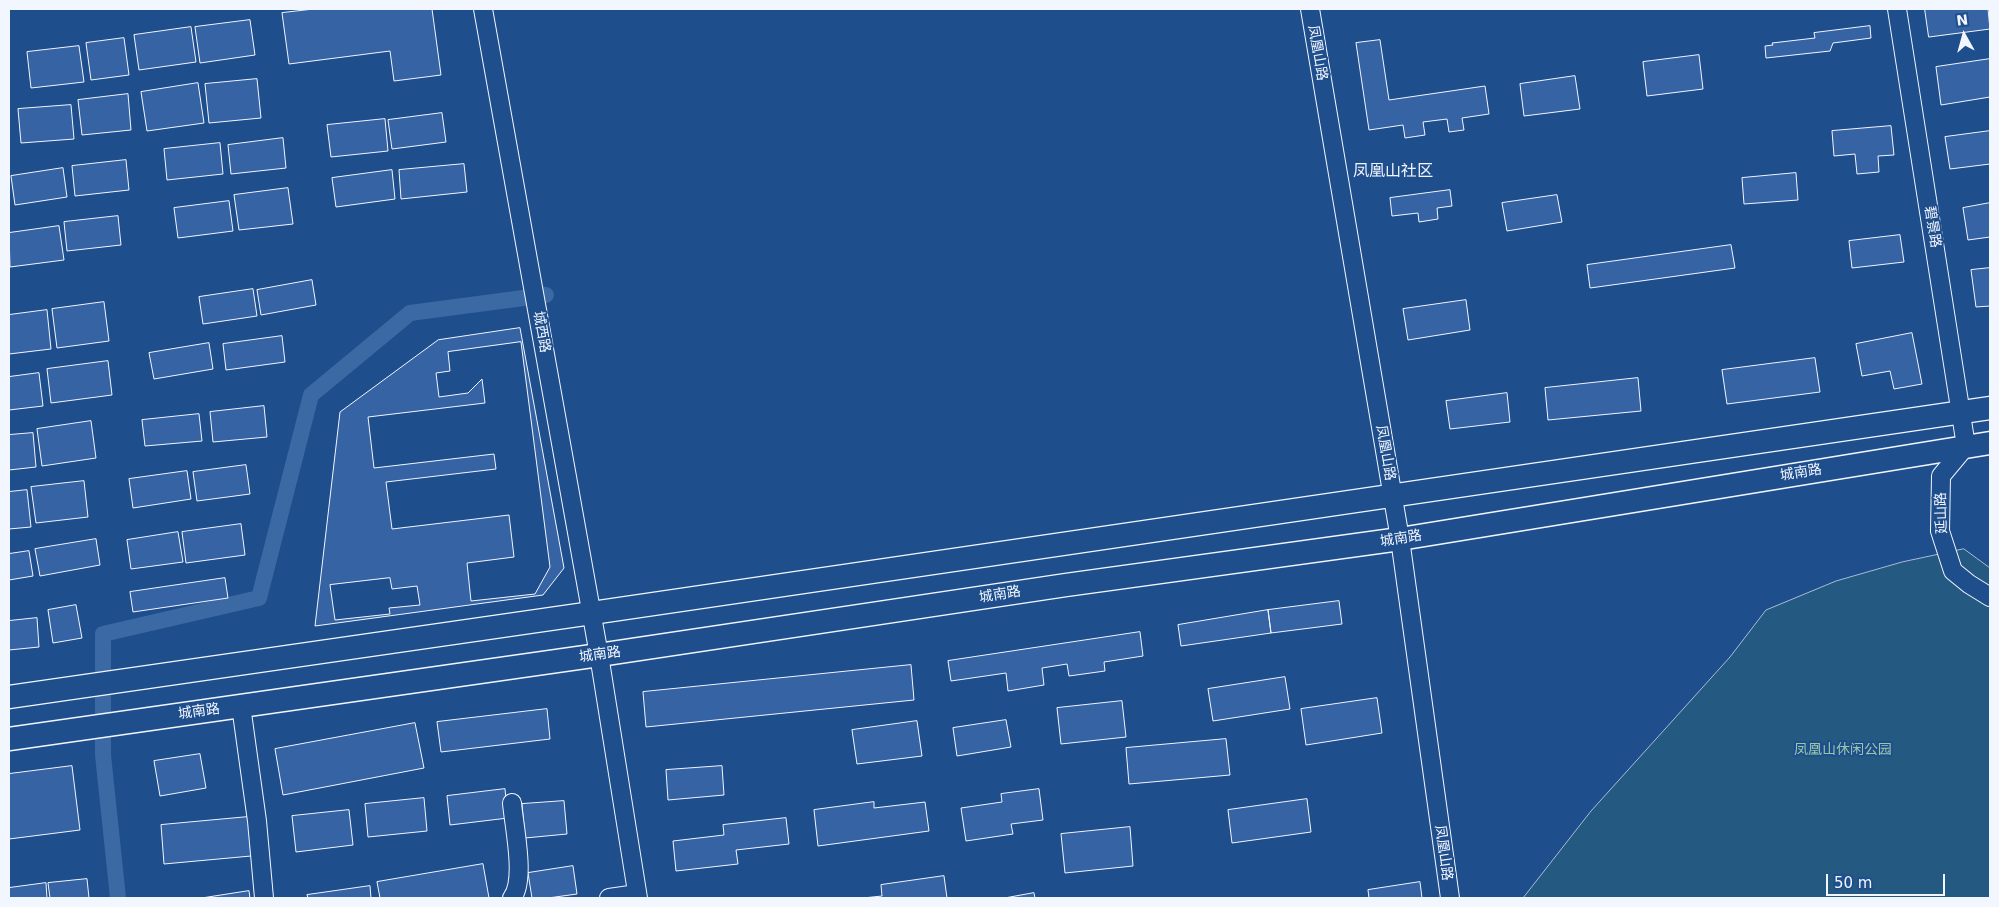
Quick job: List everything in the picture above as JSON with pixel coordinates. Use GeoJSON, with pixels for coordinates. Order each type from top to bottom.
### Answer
{"type":"FeatureCollection","features":[{"type":"Feature","properties":{"kind":"main road"},"geometry":{"type":"LineString","coordinates":[[9,697],[592,614],[1990,408]]}},
{"type":"Feature","properties":{"kind":"main road","name":"城南路"},"geometry":{"type":"LineString","coordinates":[[9,739],[599,655],[1066,584],[1400,539],[1990,443]]}},
{"type":"Feature","properties":{"kind":"street","name":"城西路"},"geometry":{"type":"LineString","coordinates":[[483,9],[592,614],[637,896]]}},
{"type":"Feature","properties":{"kind":"street","name":"凤凰山路"},"geometry":{"type":"LineString","coordinates":[[1310,9],[1400,539],[1450,898]]}},
{"type":"Feature","properties":{"kind":"street","name":"碧景路"},"geometry":{"type":"LineString","coordinates":[[1897,9],[1966,446]]}},
{"type":"Feature","properties":{"kind":"street","name":"延山路"},"geometry":{"type":"LineString","coordinates":[[1966,446],[1941,476],[1940,531],[1952,571],[1990,597]]}},
{"type":"Feature","properties":{"kind":"street"},"geometry":{"type":"LineString","coordinates":[[241,706],[257,821],[264,898]]}},
{"type":"Feature","properties":{"kind":"street"},"geometry":{"type":"LineString","coordinates":[[512,803],[520,871],[517,892],[512,898]]}},
{"type":"Feature","properties":{"kind":"street"},"geometry":{"type":"LineString","coordinates":[[609,898],[637,896]]}},
{"type":"Feature","properties":{"kind":"green space","name":"凤凰山休闲公园"},"geometry":{"type":"Polygon","coordinates":[[[1964,549],[1990,568],[1990,898],[1523,898],[1591,811],[1730,657],[1766,610],[1836,581],[1902,562],[1964,549]]]}},
{"type":"Feature","properties":{"kind":"building"},"geometry":{"type":"Polygon","coordinates":[[[314,9],[432,9],[441,75],[394,81],[390,51],[289,64],[282,13],[314,9]]]}},
{"type":"Feature","properties":{"kind":"building"},"geometry":{"type":"Polygon","coordinates":[[[1925,9],[1988,9],[1990,29],[1929,37],[1925,9]]]}},
{"type":"Feature","properties":{"kind":"building"},"geometry":{"type":"Polygon","coordinates":[[[250,20],[255,55],[200,63],[195,27],[250,20]]]}},
{"type":"Feature","properties":{"kind":"building"},"geometry":{"type":"Polygon","coordinates":[[[1870,26],[1871,38],[1833,43],[1830,51],[1766,58],[1765,46],[1773,45],[1772,43],[1815,38],[1814,33],[1870,26]]]}},
{"type":"Feature","properties":{"kind":"building"},"geometry":{"type":"Polygon","coordinates":[[[191,27],[196,62],[139,70],[134,35],[191,27]]]}},
{"type":"Feature","properties":{"kind":"building"},"geometry":{"type":"Polygon","coordinates":[[[124,38],[129,75],[91,80],[86,43],[124,38]]]}},
{"type":"Feature","properties":{"kind":"building"},"geometry":{"type":"Polygon","coordinates":[[[1380,40],[1389,100],[1485,86],[1489,114],[1462,118],[1464,130],[1449,132],[1447,119],[1423,122],[1425,135],[1405,138],[1403,125],[1369,130],[1356,43],[1380,40]]]}},
{"type":"Feature","properties":{"kind":"building"},"geometry":{"type":"Polygon","coordinates":[[[79,46],[84,82],[31,88],[27,52],[79,46]]]}},
{"type":"Feature","properties":{"kind":"building"},"geometry":{"type":"Polygon","coordinates":[[[1699,55],[1703,89],[1647,96],[1643,62],[1699,55]]]}},
{"type":"Feature","properties":{"kind":"building"},"geometry":{"type":"Polygon","coordinates":[[[1990,59],[1990,97],[1941,105],[1936,67],[1990,59]]]}},
{"type":"Feature","properties":{"kind":"building"},"geometry":{"type":"Polygon","coordinates":[[[1575,76],[1580,109],[1524,116],[1520,84],[1575,76]]]}},
{"type":"Feature","properties":{"kind":"building"},"geometry":{"type":"Polygon","coordinates":[[[257,79],[261,118],[209,123],[205,84],[257,79]]]}},
{"type":"Feature","properties":{"kind":"building"},"geometry":{"type":"Polygon","coordinates":[[[198,83],[204,123],[147,131],[141,92],[198,83]]]}},
{"type":"Feature","properties":{"kind":"building"},"geometry":{"type":"Polygon","coordinates":[[[128,94],[131,130],[82,135],[78,100],[128,94]]]}},
{"type":"Feature","properties":{"kind":"building"},"geometry":{"type":"Polygon","coordinates":[[[71,105],[74,139],[21,143],[18,109],[71,105]]]}},
{"type":"Feature","properties":{"kind":"building"},"geometry":{"type":"Polygon","coordinates":[[[442,113],[446,142],[392,149],[388,120],[442,113]]]}},
{"type":"Feature","properties":{"kind":"building"},"geometry":{"type":"Polygon","coordinates":[[[385,119],[388,151],[331,157],[327,125],[385,119]]]}},
{"type":"Feature","properties":{"kind":"building"},"geometry":{"type":"Polygon","coordinates":[[[1891,126],[1894,155],[1878,156],[1879,172],[1857,174],[1855,154],[1834,156],[1832,131],[1891,126]]]}},
{"type":"Feature","properties":{"kind":"building"},"geometry":{"type":"Polygon","coordinates":[[[1990,131],[1990,164],[1950,169],[1945,137],[1990,131]]]}},
{"type":"Feature","properties":{"kind":"building"},"geometry":{"type":"Polygon","coordinates":[[[283,138],[286,168],[231,174],[228,145],[283,138]]]}},
{"type":"Feature","properties":{"kind":"building"},"geometry":{"type":"Polygon","coordinates":[[[220,143],[223,174],[167,180],[164,149],[220,143]]]}},
{"type":"Feature","properties":{"kind":"building"},"geometry":{"type":"Polygon","coordinates":[[[126,160],[129,190],[75,196],[72,166],[126,160]]]}},
{"type":"Feature","properties":{"kind":"building"},"geometry":{"type":"Polygon","coordinates":[[[464,164],[467,192],[401,199],[399,170],[464,164]]]}},
{"type":"Feature","properties":{"kind":"building"},"geometry":{"type":"Polygon","coordinates":[[[63,168],[67,197],[15,205],[11,176],[63,168]]]}},
{"type":"Feature","properties":{"kind":"building"},"geometry":{"type":"Polygon","coordinates":[[[392,170],[395,199],[336,207],[332,178],[392,170]]]}},
{"type":"Feature","properties":{"kind":"building"},"geometry":{"type":"Polygon","coordinates":[[[1796,173],[1798,200],[1744,204],[1742,178],[1796,173]]]}},
{"type":"Feature","properties":{"kind":"building"},"geometry":{"type":"Polygon","coordinates":[[[288,188],[293,224],[239,230],[234,195],[288,188]]]}},
{"type":"Feature","properties":{"kind":"building"},"geometry":{"type":"Polygon","coordinates":[[[1450,190],[1452,206],[1437,208],[1438,219],[1419,222],[1418,213],[1392,216],[1390,198],[1450,190]]]}},
{"type":"Feature","properties":{"kind":"building"},"geometry":{"type":"Polygon","coordinates":[[[1557,195],[1562,222],[1507,231],[1502,203],[1557,195]]]}},
{"type":"Feature","properties":{"kind":"building"},"geometry":{"type":"Polygon","coordinates":[[[229,201],[233,231],[178,238],[174,208],[229,201]]]}},
{"type":"Feature","properties":{"kind":"building"},"geometry":{"type":"Polygon","coordinates":[[[1990,203],[1990,237],[1968,240],[1963,208],[1990,203]]]}},
{"type":"Feature","properties":{"kind":"building"},"geometry":{"type":"Polygon","coordinates":[[[118,216],[121,245],[67,251],[64,222],[118,216]]]}},
{"type":"Feature","properties":{"kind":"building"},"geometry":{"type":"Polygon","coordinates":[[[59,226],[64,260],[10,267],[9,233],[59,226]]]}},
{"type":"Feature","properties":{"kind":"building"},"geometry":{"type":"Polygon","coordinates":[[[1900,235],[1904,262],[1852,268],[1849,241],[1900,235]]]}},
{"type":"Feature","properties":{"kind":"building"},"geometry":{"type":"Polygon","coordinates":[[[1731,245],[1735,268],[1590,288],[1587,265],[1731,245]]]}},
{"type":"Feature","properties":{"kind":"building"},"geometry":{"type":"Polygon","coordinates":[[[1990,268],[1990,306],[1976,307],[1971,270],[1990,268]]]}},
{"type":"Feature","properties":{"kind":"building"},"geometry":{"type":"Polygon","coordinates":[[[312,280],[316,305],[261,315],[257,290],[312,280]]]}},
{"type":"Feature","properties":{"kind":"building"},"geometry":{"type":"Polygon","coordinates":[[[253,289],[257,316],[203,324],[199,297],[253,289]]]}},
{"type":"Feature","properties":{"kind":"building"},"geometry":{"type":"Polygon","coordinates":[[[1466,300],[1470,330],[1408,340],[1403,309],[1466,300]]]}},
{"type":"Feature","properties":{"kind":"building"},"geometry":{"type":"Polygon","coordinates":[[[104,302],[109,341],[57,348],[52,309],[104,302]]]}},
{"type":"Feature","properties":{"kind":"building"},"geometry":{"type":"Polygon","coordinates":[[[47,310],[51,349],[9,354],[9,315],[47,310]]]}},
{"type":"Feature","properties":{"kind":"building"},"geometry":{"type":"Polygon","coordinates":[[[520,328],[564,568],[543,595],[315,626],[340,412],[438,340],[520,328]]]}},
{"type":"Feature","properties":{"kind":"building"},"geometry":{"type":"Polygon","coordinates":[[[1912,333],[1922,384],[1894,389],[1890,371],[1862,376],[1856,344],[1912,333]]]}},
{"type":"Feature","properties":{"kind":"building"},"geometry":{"type":"Polygon","coordinates":[[[282,336],[285,362],[226,370],[223,344],[282,336]]]}},
{"type":"Feature","properties":{"kind":"building"},"geometry":{"type":"Polygon","coordinates":[[[521,342],[550,567],[535,594],[471,601],[467,563],[514,557],[509,515],[392,529],[386,482],[496,469],[494,454],[374,468],[368,417],[485,403],[482,379],[468,393],[439,397],[436,373],[450,371],[448,352],[521,342]]]}},
{"type":"Feature","properties":{"kind":"building"},"geometry":{"type":"Polygon","coordinates":[[[209,343],[213,369],[154,379],[149,353],[209,343]]]}},
{"type":"Feature","properties":{"kind":"building"},"geometry":{"type":"Polygon","coordinates":[[[1815,358],[1820,392],[1727,404],[1722,370],[1815,358]]]}},
{"type":"Feature","properties":{"kind":"building"},"geometry":{"type":"Polygon","coordinates":[[[108,361],[112,395],[51,403],[47,369],[108,361]]]}},
{"type":"Feature","properties":{"kind":"building"},"geometry":{"type":"Polygon","coordinates":[[[39,373],[43,406],[9,410],[9,377],[39,373]]]}},
{"type":"Feature","properties":{"kind":"building"},"geometry":{"type":"Polygon","coordinates":[[[1638,378],[1641,411],[1548,420],[1545,388],[1638,378]]]}},
{"type":"Feature","properties":{"kind":"building"},"geometry":{"type":"Polygon","coordinates":[[[1507,393],[1510,422],[1450,429],[1446,401],[1507,393]]]}},
{"type":"Feature","properties":{"kind":"building"},"geometry":{"type":"Polygon","coordinates":[[[264,406],[267,437],[213,442],[210,412],[264,406]]]}},
{"type":"Feature","properties":{"kind":"building"},"geometry":{"type":"Polygon","coordinates":[[[199,414],[202,441],[145,446],[142,420],[199,414]]]}},
{"type":"Feature","properties":{"kind":"building"},"geometry":{"type":"Polygon","coordinates":[[[91,421],[96,458],[42,466],[37,429],[91,421]]]}},
{"type":"Feature","properties":{"kind":"building"},"geometry":{"type":"Polygon","coordinates":[[[33,433],[36,467],[9,470],[9,435],[33,433]]]}},
{"type":"Feature","properties":{"kind":"building"},"geometry":{"type":"Polygon","coordinates":[[[246,465],[250,494],[197,501],[193,472],[246,465]]]}},
{"type":"Feature","properties":{"kind":"building"},"geometry":{"type":"Polygon","coordinates":[[[187,471],[191,499],[133,508],[129,479],[187,471]]]}},
{"type":"Feature","properties":{"kind":"building"},"geometry":{"type":"Polygon","coordinates":[[[84,481],[88,517],[36,523],[31,487],[84,481]]]}},
{"type":"Feature","properties":{"kind":"building"},"geometry":{"type":"Polygon","coordinates":[[[27,490],[31,527],[9,529],[9,492],[27,490]]]}},
{"type":"Feature","properties":{"kind":"building"},"geometry":{"type":"Polygon","coordinates":[[[241,524],[245,555],[186,563],[182,532],[241,524]]]}},
{"type":"Feature","properties":{"kind":"building"},"geometry":{"type":"Polygon","coordinates":[[[178,532],[183,562],[131,569],[127,540],[178,532]]]}},
{"type":"Feature","properties":{"kind":"building"},"geometry":{"type":"Polygon","coordinates":[[[96,539],[100,565],[40,576],[35,549],[96,539]]]}},
{"type":"Feature","properties":{"kind":"building"},"geometry":{"type":"Polygon","coordinates":[[[29,551],[33,576],[9,580],[9,554],[29,551]]]}},
{"type":"Feature","properties":{"kind":"building"},"geometry":{"type":"Polygon","coordinates":[[[225,578],[228,598],[133,612],[130,592],[225,578]]]}},
{"type":"Feature","properties":{"kind":"building"},"geometry":{"type":"Polygon","coordinates":[[[390,578],[392,589],[417,586],[420,605],[389,608],[390,614],[335,620],[330,585],[390,578]]]}},
{"type":"Feature","properties":{"kind":"building"},"geometry":{"type":"Polygon","coordinates":[[[1339,601],[1342,624],[1271,633],[1268,610],[1339,601]]]}},
{"type":"Feature","properties":{"kind":"building"},"geometry":{"type":"Polygon","coordinates":[[[76,605],[82,638],[53,643],[48,610],[76,605]]]}},
{"type":"Feature","properties":{"kind":"building"},"geometry":{"type":"Polygon","coordinates":[[[1268,610],[1271,633],[1181,646],[1178,625],[1268,610]]]}},
{"type":"Feature","properties":{"kind":"building"},"geometry":{"type":"Polygon","coordinates":[[[37,618],[39,647],[9,650],[9,621],[37,618]]]}},
{"type":"Feature","properties":{"kind":"building"},"geometry":{"type":"Polygon","coordinates":[[[1140,632],[1143,656],[1104,662],[1105,671],[1069,676],[1067,664],[1042,668],[1044,685],[1008,691],[1006,673],[951,681],[948,661],[1140,632]]]}},
{"type":"Feature","properties":{"kind":"building"},"geometry":{"type":"Polygon","coordinates":[[[911,665],[914,700],[646,727],[643,692],[911,665]]]}},
{"type":"Feature","properties":{"kind":"building"},"geometry":{"type":"Polygon","coordinates":[[[1285,677],[1290,709],[1213,721],[1208,689],[1285,677]]]}},
{"type":"Feature","properties":{"kind":"building"},"geometry":{"type":"Polygon","coordinates":[[[1377,698],[1382,733],[1306,745],[1301,709],[1377,698]]]}},
{"type":"Feature","properties":{"kind":"building"},"geometry":{"type":"Polygon","coordinates":[[[1122,701],[1126,737],[1061,744],[1057,708],[1122,701]]]}},
{"type":"Feature","properties":{"kind":"building"},"geometry":{"type":"Polygon","coordinates":[[[547,709],[550,739],[441,752],[437,722],[547,709]]]}},
{"type":"Feature","properties":{"kind":"building"},"geometry":{"type":"Polygon","coordinates":[[[1006,720],[1011,747],[957,756],[953,728],[1006,720]]]}},
{"type":"Feature","properties":{"kind":"building"},"geometry":{"type":"Polygon","coordinates":[[[917,721],[922,756],[857,764],[852,730],[917,721]]]}},
{"type":"Feature","properties":{"kind":"building"},"geometry":{"type":"Polygon","coordinates":[[[415,723],[424,768],[283,795],[275,749],[415,723]]]}},
{"type":"Feature","properties":{"kind":"building"},"geometry":{"type":"Polygon","coordinates":[[[1226,739],[1230,775],[1129,784],[1126,748],[1226,739]]]}},
{"type":"Feature","properties":{"kind":"building"},"geometry":{"type":"Polygon","coordinates":[[[200,754],[206,788],[160,796],[154,761],[200,754]]]}},
{"type":"Feature","properties":{"kind":"building"},"geometry":{"type":"Polygon","coordinates":[[[72,766],[80,830],[9,839],[9,774],[72,766]]]}},
{"type":"Feature","properties":{"kind":"building"},"geometry":{"type":"Polygon","coordinates":[[[722,766],[724,795],[668,800],[666,770],[722,766]]]}},
{"type":"Feature","properties":{"kind":"building"},"geometry":{"type":"Polygon","coordinates":[[[505,789],[508,818],[450,825],[447,796],[505,789]]]}},
{"type":"Feature","properties":{"kind":"building"},"geometry":{"type":"Polygon","coordinates":[[[1039,789],[1043,820],[1011,824],[1013,834],[966,841],[961,808],[1002,802],[1001,794],[1039,789]]]}},
{"type":"Feature","properties":{"kind":"building"},"geometry":{"type":"Polygon","coordinates":[[[424,798],[427,831],[368,837],[365,804],[424,798]]]}},
{"type":"Feature","properties":{"kind":"building"},"geometry":{"type":"Polygon","coordinates":[[[1307,799],[1311,832],[1232,843],[1228,810],[1307,799]]]}},
{"type":"Feature","properties":{"kind":"building"},"geometry":{"type":"Polygon","coordinates":[[[564,801],[567,834],[525,838],[522,804],[564,801]]]}},
{"type":"Feature","properties":{"kind":"building"},"geometry":{"type":"Polygon","coordinates":[[[874,802],[874,808],[925,802],[929,831],[818,846],[814,810],[874,802]]]}},
{"type":"Feature","properties":{"kind":"building"},"geometry":{"type":"Polygon","coordinates":[[[349,810],[353,845],[296,852],[292,816],[349,810]]]}},
{"type":"Feature","properties":{"kind":"building"},"geometry":{"type":"Polygon","coordinates":[[[248,817],[251,856],[164,864],[161,825],[248,817]]]}},
{"type":"Feature","properties":{"kind":"building"},"geometry":{"type":"Polygon","coordinates":[[[786,818],[789,844],[736,850],[738,864],[676,871],[673,841],[724,835],[723,825],[786,818]]]}},
{"type":"Feature","properties":{"kind":"building"},"geometry":{"type":"Polygon","coordinates":[[[1130,827],[1133,866],[1065,873],[1061,834],[1130,827]]]}},
{"type":"Feature","properties":{"kind":"building"},"geometry":{"type":"Polygon","coordinates":[[[483,864],[489,898],[380,898],[377,882],[483,864]]]}},
{"type":"Feature","properties":{"kind":"building"},"geometry":{"type":"Polygon","coordinates":[[[573,866],[577,894],[532,898],[528,873],[573,866]]]}},
{"type":"Feature","properties":{"kind":"building"},"geometry":{"type":"Polygon","coordinates":[[[944,876],[947,898],[863,898],[882,896],[881,885],[944,876]]]}},
{"type":"Feature","properties":{"kind":"building"},"geometry":{"type":"Polygon","coordinates":[[[87,879],[89,898],[50,898],[48,883],[87,879]]]}},
{"type":"Feature","properties":{"kind":"building"},"geometry":{"type":"Polygon","coordinates":[[[1420,882],[1422,898],[1369,898],[1368,890],[1420,882]]]}},
{"type":"Feature","properties":{"kind":"building"},"geometry":{"type":"Polygon","coordinates":[[[46,883],[47,898],[9,898],[9,888],[46,883]]]}},
{"type":"Feature","properties":{"kind":"building"},"geometry":{"type":"Polygon","coordinates":[[[370,886],[371,898],[308,898],[307,895],[370,886]]]}},
{"type":"Feature","properties":{"kind":"building"},"geometry":{"type":"Polygon","coordinates":[[[249,891],[250,898],[202,898],[249,891]]]}},
{"type":"Feature","properties":{"kind":"building"},"geometry":{"type":"Polygon","coordinates":[[[1034,893],[1035,898],[1005,898],[1034,893]]]}},
{"type":"Feature","properties":{"kind":"waterway"},"geometry":{"type":"LineString","coordinates":[[118,898],[103,755],[103,634],[259,598],[311,395],[410,313],[546,295]]}},
{"type":"Feature","properties":{"kind":"district","name":"凤凰山社区"},"geometry":{"type":"Point","coordinates":[1393,172]}}]}
